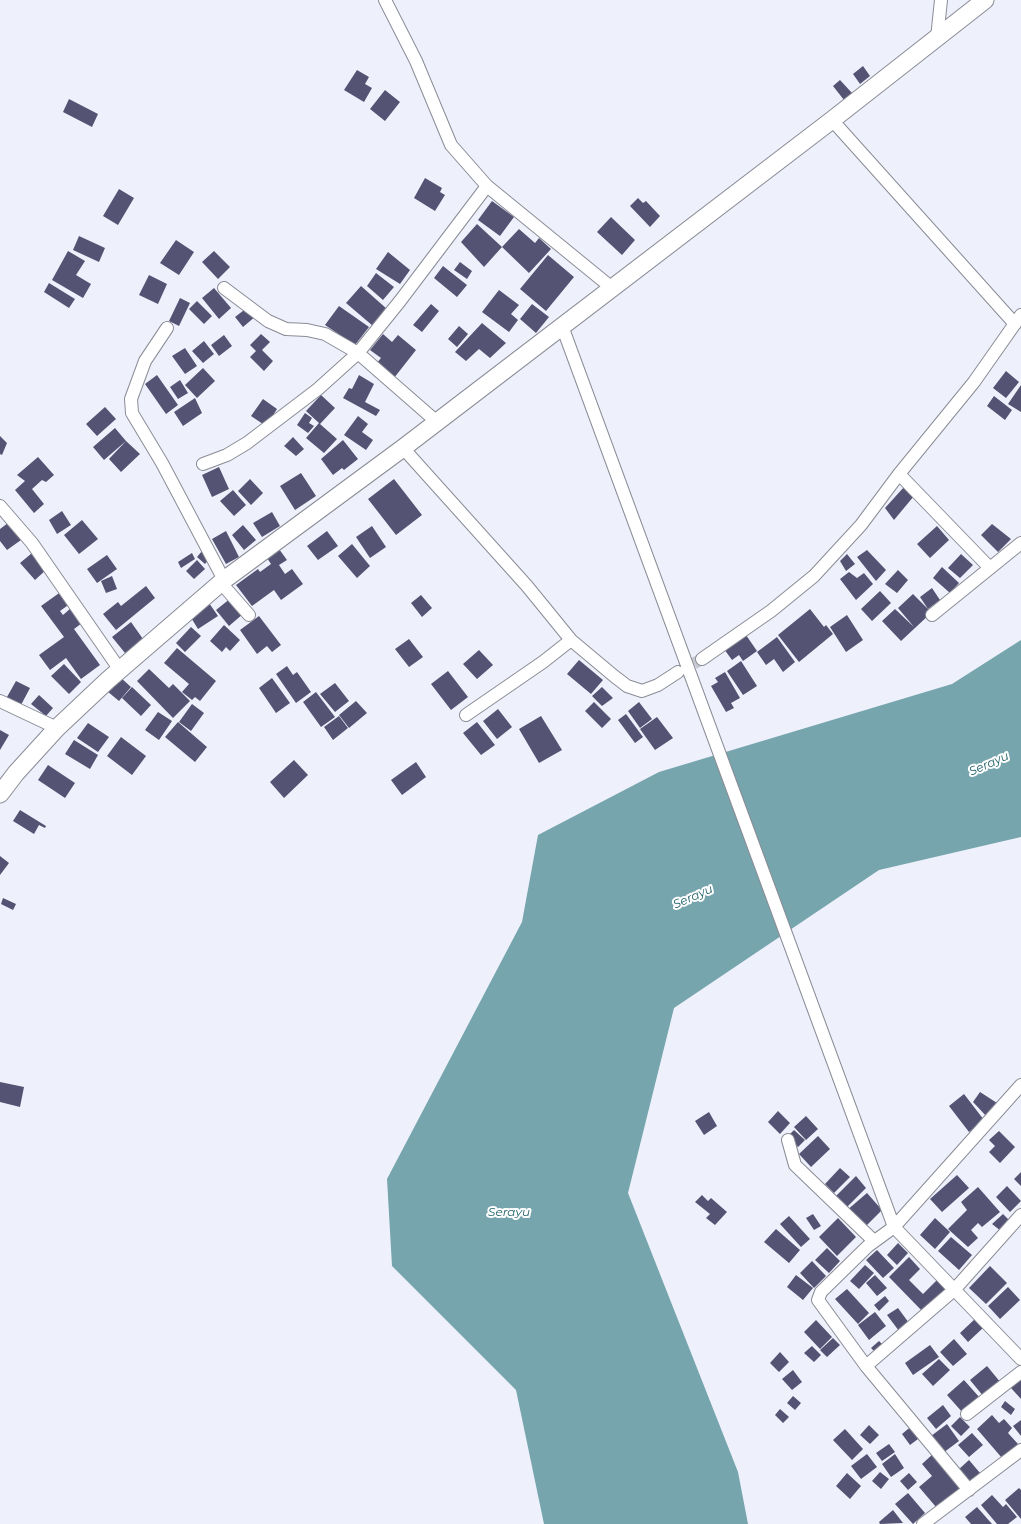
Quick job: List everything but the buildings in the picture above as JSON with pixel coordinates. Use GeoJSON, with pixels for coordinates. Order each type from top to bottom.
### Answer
{"type":"FeatureCollection","features":[{"type":"Feature","properties":{"kind":"main road"},"geometry":{"type":"LineString","coordinates":[[0,794],[16,773],[57,728],[120,670],[222,582],[403,448],[832,120],[983,0]]}},
{"type":"Feature","properties":{"kind":"street"},"geometry":{"type":"LineString","coordinates":[[385,0],[416,61],[451,145],[487,186],[612,288]]}},
{"type":"Feature","properties":{"kind":"street"},"geometry":{"type":"LineString","coordinates":[[937,38],[941,0]]}},
{"type":"Feature","properties":{"kind":"street"},"geometry":{"type":"LineString","coordinates":[[702,659],[771,611],[814,576],[861,525],[899,474],[974,382],[1018,320],[832,120]]}},
{"type":"Feature","properties":{"kind":"street"},"geometry":{"type":"LineString","coordinates":[[203,464],[227,455],[253,439],[318,389],[358,354],[487,186]]}},
{"type":"Feature","properties":{"kind":"street"},"geometry":{"type":"LineString","coordinates":[[224,288],[268,320],[286,329],[307,330],[325,334],[358,354],[437,422]]}},
{"type":"Feature","properties":{"kind":"street"},"geometry":{"type":"LineString","coordinates":[[562,326],[894,1227],[1021,1359]]}},
{"type":"Feature","properties":{"kind":"street"},"geometry":{"type":"LineString","coordinates":[[167,328],[145,361],[131,399],[132,413],[162,463],[222,582],[249,615]]}},
{"type":"Feature","properties":{"kind":"street"},"geometry":{"type":"LineString","coordinates":[[403,448],[527,586],[571,640],[618,680],[627,686],[642,691],[658,685],[678,672]]}},
{"type":"Feature","properties":{"kind":"street"},"geometry":{"type":"LineString","coordinates":[[899,474],[989,567]]}},
{"type":"Feature","properties":{"kind":"street"},"geometry":{"type":"LineString","coordinates":[[0,506],[32,543],[120,670]]}},
{"type":"Feature","properties":{"kind":"street"},"geometry":{"type":"LineString","coordinates":[[932,615],[989,567],[1021,543]]}},
{"type":"Feature","properties":{"kind":"street"},"geometry":{"type":"LineString","coordinates":[[466,715],[543,662],[571,640]]}},
{"type":"Feature","properties":{"kind":"street"},"geometry":{"type":"LineString","coordinates":[[0,701],[57,728]]}},
{"type":"Feature","properties":{"kind":"street"},"geometry":{"type":"LineString","coordinates":[[969,1490],[866,1366],[818,1300],[822,1292],[874,1242],[894,1227],[1021,1085]]}},
{"type":"Feature","properties":{"kind":"street"},"geometry":{"type":"LineString","coordinates":[[788,1140],[795,1165],[874,1242]]}},
{"type":"Feature","properties":{"kind":"street"},"geometry":{"type":"LineString","coordinates":[[866,1366],[954,1290],[1021,1215]]}},
{"type":"Feature","properties":{"kind":"street"},"geometry":{"type":"LineString","coordinates":[[967,1414],[1021,1372]]}},
{"type":"Feature","properties":{"kind":"street"},"geometry":{"type":"LineString","coordinates":[[922,1524],[1021,1450]]}},
{"type":"Feature","properties":{"kind":"water","name":"Serayu"},"geometry":{"type":"Polygon","coordinates":[[[1021,640],[1021,837],[879,870],[674,1008],[628,1193],[738,1472],[748,1524],[544,1524],[516,1390],[392,1266],[387,1179],[522,922],[538,835],[659,772],[952,684],[1021,640]]]}},
{"type":"Feature","properties":{"kind":"tunnel"},"geometry":{"type":"LineString","coordinates":[[678,672],[702,659]]}}]}
